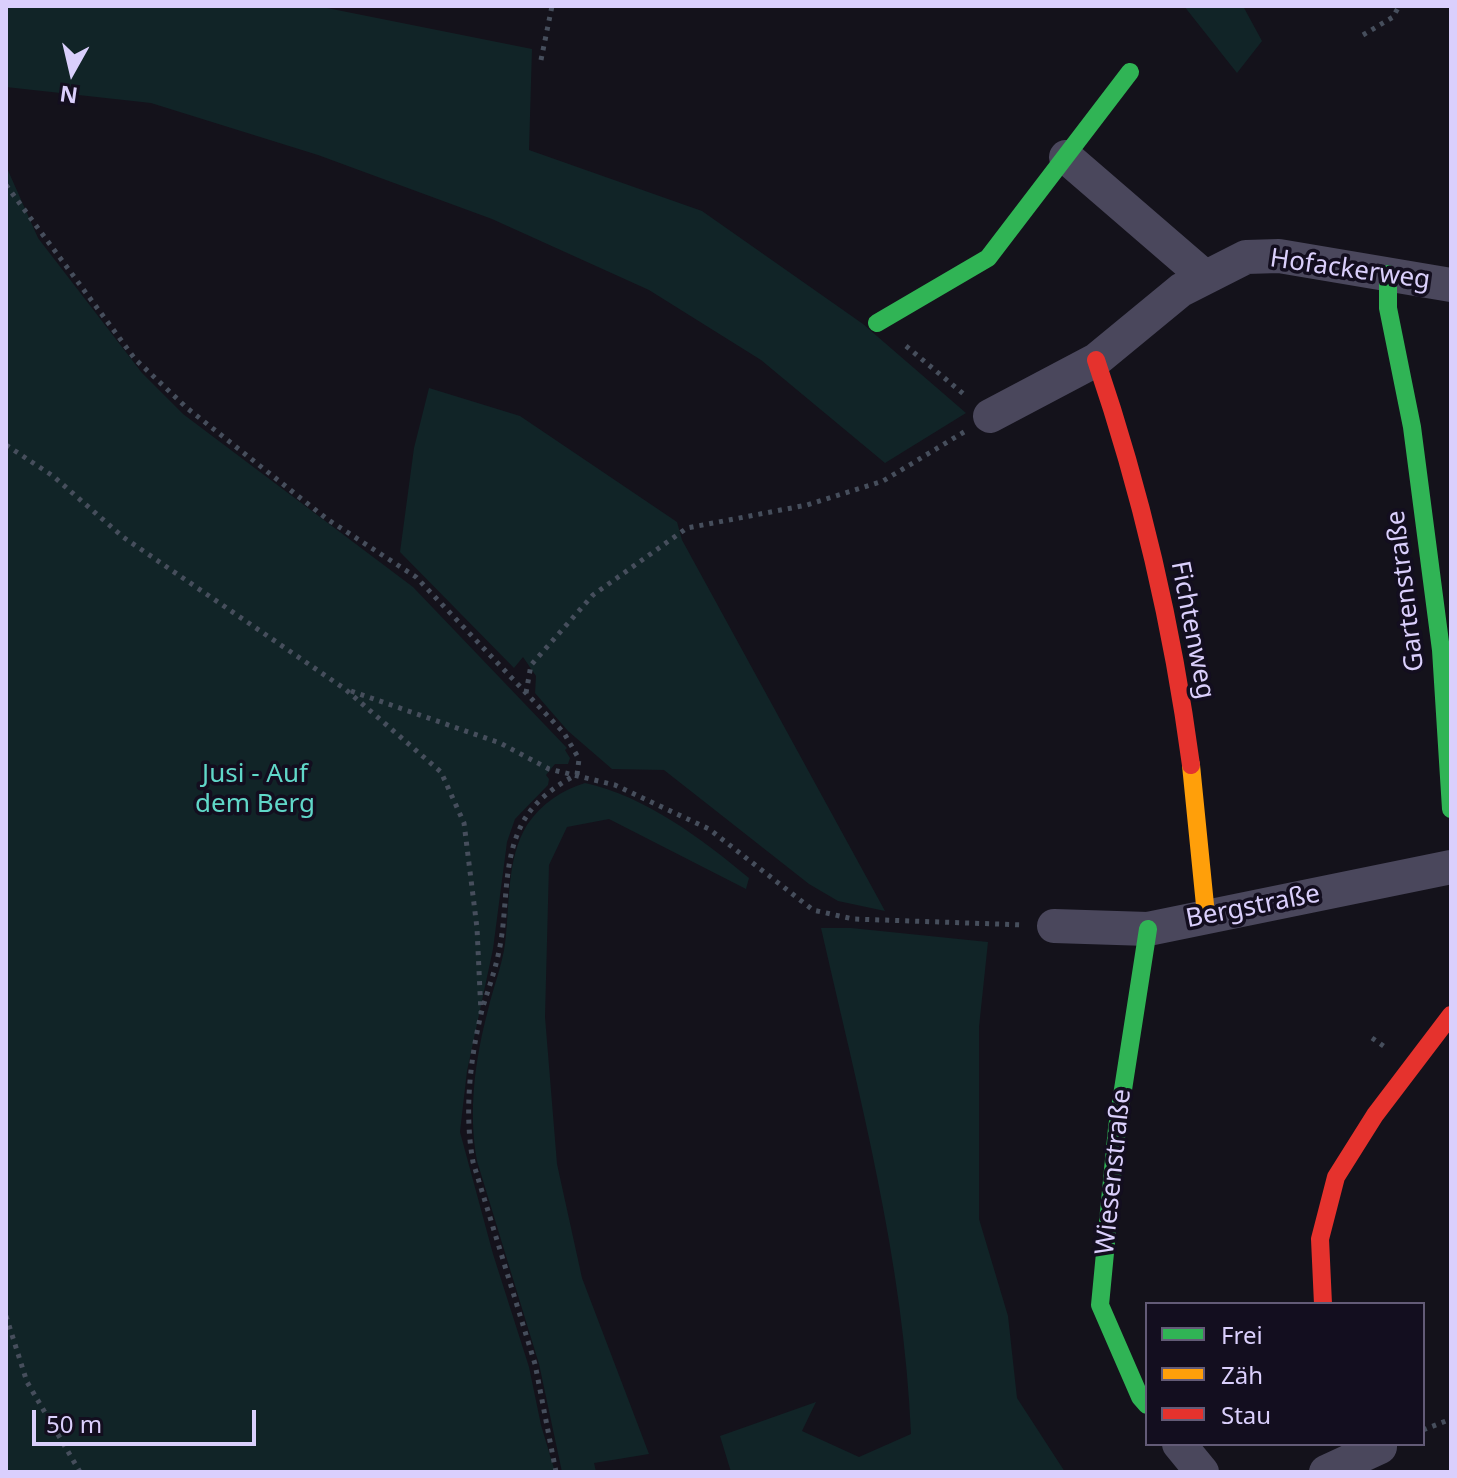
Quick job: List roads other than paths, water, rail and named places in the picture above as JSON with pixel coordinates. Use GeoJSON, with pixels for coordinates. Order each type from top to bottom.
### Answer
{"type":"FeatureCollection","features":[{"type":"Feature","properties":{"kind":"street"},"geometry":{"type":"LineString","coordinates":[[877,323],[988,258],[1130,72]]}},
{"type":"Feature","properties":{"kind":"street"},"geometry":{"type":"LineString","coordinates":[[1066,157],[1205,277]]}},
{"type":"Feature","properties":{"kind":"street","name":"Hofackerweg"},"geometry":{"type":"LineString","coordinates":[[990,416],[1096,360],[1181,290],[1246,257],[1279,256],[1451,285]]}},
{"type":"Feature","properties":{"kind":"street","name":"Gartenstraße"},"geometry":{"type":"LineString","coordinates":[[1388,274],[1388,308],[1412,427],[1441,650],[1451,809]]}},
{"type":"Feature","properties":{"kind":"street","name":"Fichtenweg"},"geometry":{"type":"LineString","coordinates":[[1096,360],[1110,399],[1157,579],[1195,783],[1206,915]]}},
{"type":"Feature","properties":{"kind":"street","name":"Bergstraße"},"geometry":{"type":"LineString","coordinates":[[1054,926],[1148,929],[1451,867]]}},
{"type":"Feature","properties":{"kind":"street","name":"Wiesenstraße"},"geometry":{"type":"LineString","coordinates":[[1145,1403],[1100,1305],[1117,1128],[1148,929]]}},
{"type":"Feature","properties":{"kind":"street"},"geometry":{"type":"LineString","coordinates":[[1323,1302],[1320,1239],[1336,1177],[1375,1115],[1451,1015]]}},
{"type":"Feature","properties":{"kind":"street"},"geometry":{"type":"LineString","coordinates":[[1181,1446],[1202,1472]]}},
{"type":"Feature","properties":{"kind":"street"},"geometry":{"type":"LineString","coordinates":[[1326,1472],[1384,1454]]}},
{"type":"Feature","properties":{"kind":"park label","name":"Jusi - Auf dem Berg"},"geometry":{"type":"Point","coordinates":[255,790]}}]}
